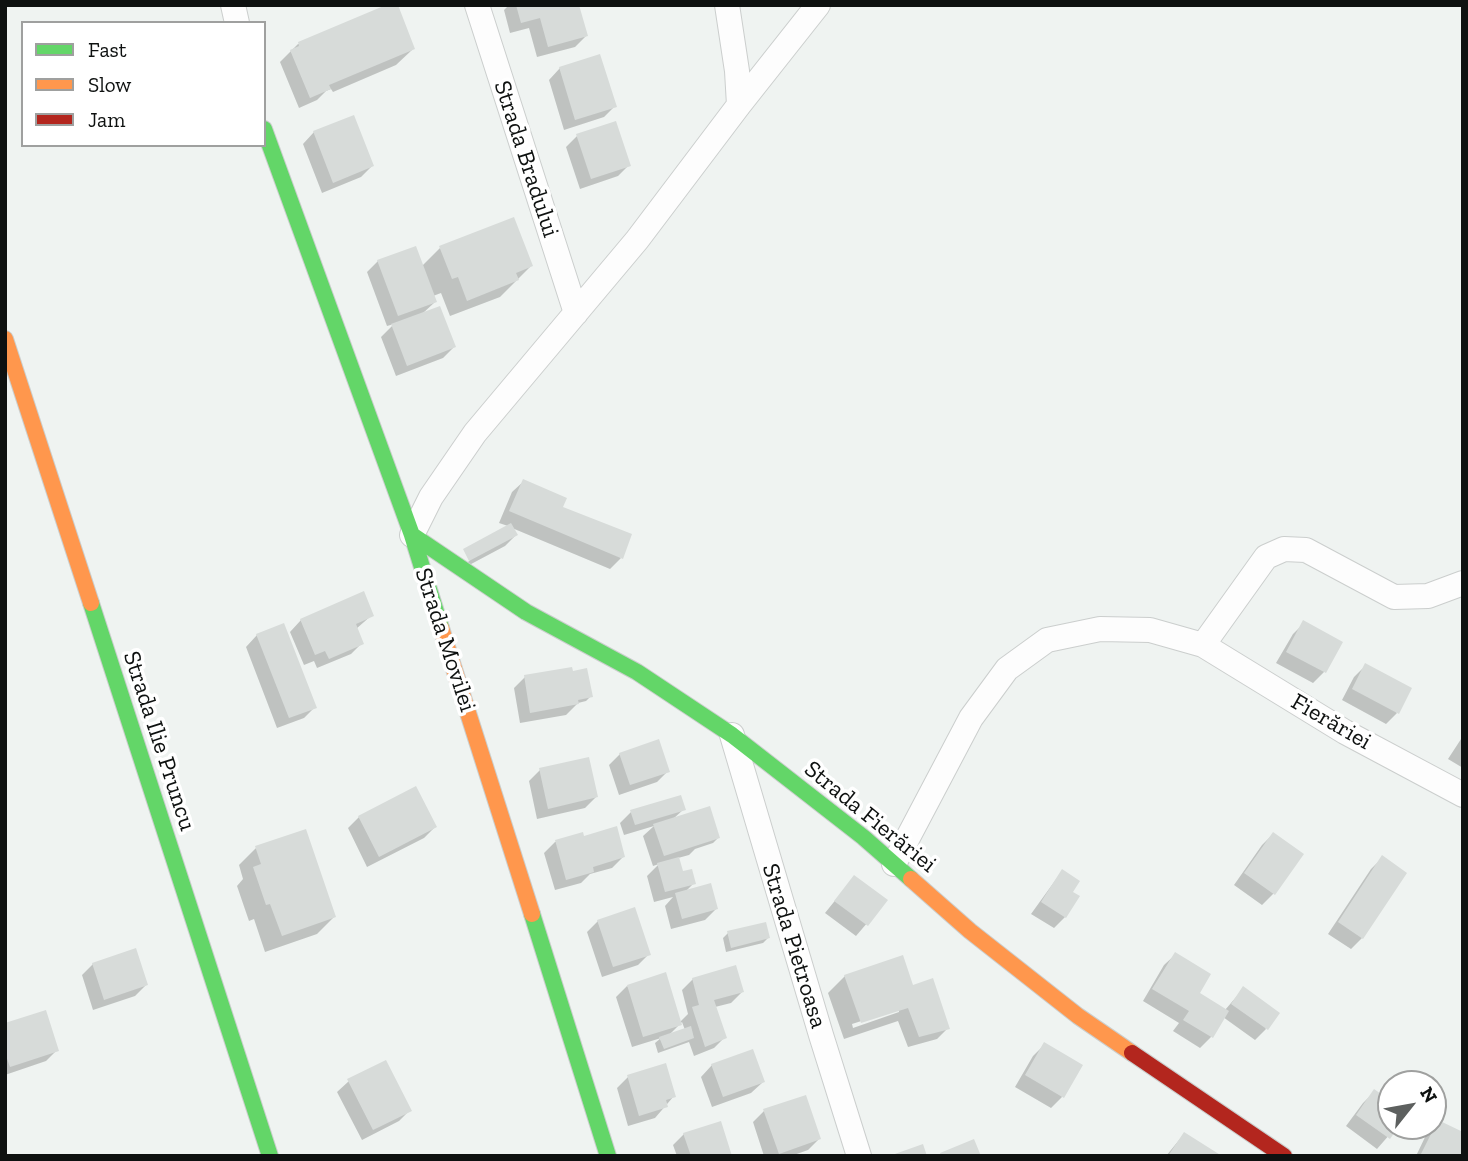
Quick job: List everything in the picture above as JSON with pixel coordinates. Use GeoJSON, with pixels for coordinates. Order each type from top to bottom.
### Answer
{"type":"FeatureCollection","features":[{"type":"Feature","properties":{"kind":"street","name":"Strada Bradului"},"geometry":{"type":"LineString","coordinates":[[477,5],[576,313]]}},
{"type":"Feature","properties":{"kind":"street"},"geometry":{"type":"LineString","coordinates":[[727,5],[739,105]]}},
{"type":"Feature","properties":{"kind":"street"},"geometry":{"type":"LineString","coordinates":[[412,535],[430,497],[475,433],[637,240],[818,5]]}},
{"type":"Feature","properties":{"kind":"street","name":"Strada Movilei"},"geometry":{"type":"LineString","coordinates":[[266,134],[412,535],[608,1156]]}},
{"type":"Feature","properties":{"kind":"street","name":"Strada Ilie Pruncu"},"geometry":{"type":"LineString","coordinates":[[5,339],[271,1156]]}},
{"type":"Feature","properties":{"kind":"street","name":"Strada Fierăriei"},"geometry":{"type":"LineString","coordinates":[[412,535],[526,612],[636,672],[732,735],[863,837],[970,931],[1078,1016],[1284,1156]]}},
{"type":"Feature","properties":{"kind":"street"},"geometry":{"type":"LineString","coordinates":[[1203,645],[1266,557],[1284,549],[1306,550],[1394,597],[1428,596],[1463,583]]}},
{"type":"Feature","properties":{"kind":"street","name":"Fierăriei"},"geometry":{"type":"LineString","coordinates":[[894,864],[971,718],[1007,669],[1047,640],[1100,629],[1150,630],[1203,645],[1345,732],[1463,795]]}},
{"type":"Feature","properties":{"kind":"street","name":"Strada Pietroasa"},"geometry":{"type":"LineString","coordinates":[[732,735],[859,1156]]}},
{"type":"Feature","properties":{"kind":"building"},"geometry":{"type":"Polygon","coordinates":[[[386,5],[398,5],[415,49],[329,85],[331,89],[310,98],[290,50],[299,46],[298,42],[386,5]]]}},
{"type":"Feature","properties":{"kind":"building"},"geometry":{"type":"Polygon","coordinates":[[[516,5],[579,5],[588,36],[548,47],[540,18],[521,23],[516,5]]]}},
{"type":"Feature","properties":{"kind":"building"},"geometry":{"type":"Polygon","coordinates":[[[600,54],[617,107],[575,120],[559,67],[600,54]]]}},
{"type":"Feature","properties":{"kind":"building"},"geometry":{"type":"Polygon","coordinates":[[[354,115],[374,166],[333,183],[313,131],[354,115]]]}},
{"type":"Feature","properties":{"kind":"building"},"geometry":{"type":"Polygon","coordinates":[[[616,121],[631,166],[591,179],[576,134],[616,121]]]}},
{"type":"Feature","properties":{"kind":"building"},"geometry":{"type":"Polygon","coordinates":[[[514,217],[533,266],[516,273],[519,280],[467,301],[458,277],[452,279],[439,246],[514,217]]]}},
{"type":"Feature","properties":{"kind":"building"},"geometry":{"type":"Polygon","coordinates":[[[416,246],[437,302],[398,316],[377,260],[416,246]]]}},
{"type":"Feature","properties":{"kind":"building"},"geometry":{"type":"Polygon","coordinates":[[[440,306],[456,347],[407,366],[391,324],[440,306]]]}},
{"type":"Feature","properties":{"kind":"building"},"geometry":{"type":"Polygon","coordinates":[[[523,479],[567,498],[563,507],[632,534],[623,559],[509,511],[523,479]]]}},
{"type":"Feature","properties":{"kind":"building"},"geometry":{"type":"Polygon","coordinates":[[[511,523],[518,535],[469,561],[463,549],[511,523]]]}},
{"type":"Feature","properties":{"kind":"building"},"geometry":{"type":"Polygon","coordinates":[[[364,591],[374,616],[356,624],[364,644],[329,659],[325,651],[315,655],[300,619],[364,591]]]}},
{"type":"Feature","properties":{"kind":"building"},"geometry":{"type":"Polygon","coordinates":[[[1303,620],[1343,642],[1326,673],[1286,652],[1303,620]]]}},
{"type":"Feature","properties":{"kind":"building"},"geometry":{"type":"Polygon","coordinates":[[[284,623],[317,708],[289,718],[256,634],[284,623]]]}},
{"type":"Feature","properties":{"kind":"building"},"geometry":{"type":"Polygon","coordinates":[[[1365,663],[1412,688],[1399,714],[1352,689],[1365,663]]]}},
{"type":"Feature","properties":{"kind":"building"},"geometry":{"type":"Polygon","coordinates":[[[572,667],[573,671],[587,668],[593,697],[578,700],[579,704],[530,713],[524,675],[572,667]]]}},
{"type":"Feature","properties":{"kind":"building"},"geometry":{"type":"Polygon","coordinates":[[[659,739],[670,772],[630,785],[619,753],[659,739]]]}},
{"type":"Feature","properties":{"kind":"building"},"geometry":{"type":"Polygon","coordinates":[[[589,757],[598,797],[548,809],[539,768],[589,757]]]}},
{"type":"Feature","properties":{"kind":"building"},"geometry":{"type":"Polygon","coordinates":[[[416,786],[437,827],[379,857],[358,816],[416,786]]]}},
{"type":"Feature","properties":{"kind":"building"},"geometry":{"type":"Polygon","coordinates":[[[681,795],[686,810],[635,825],[630,810],[681,795]]]}},
{"type":"Feature","properties":{"kind":"building"},"geometry":{"type":"Polygon","coordinates":[[[710,806],[720,838],[664,856],[653,824],[710,806]]]}},
{"type":"Feature","properties":{"kind":"building"},"geometry":{"type":"Polygon","coordinates":[[[617,826],[625,857],[593,867],[594,872],[566,880],[555,840],[583,832],[584,836],[617,826]]]}},
{"type":"Feature","properties":{"kind":"building"},"geometry":{"type":"Polygon","coordinates":[[[306,829],[336,917],[282,936],[270,904],[266,905],[253,867],[261,864],[255,846],[306,829]]]}},
{"type":"Feature","properties":{"kind":"building"},"geometry":{"type":"Polygon","coordinates":[[[1273,832],[1304,854],[1275,895],[1244,873],[1273,832]]]}},
{"type":"Feature","properties":{"kind":"building"},"geometry":{"type":"Polygon","coordinates":[[[1382,855],[1407,873],[1363,939],[1338,922],[1382,855]]]}},
{"type":"Feature","properties":{"kind":"building"},"geometry":{"type":"Polygon","coordinates":[[[679,857],[683,871],[692,869],[696,884],[665,892],[657,863],[679,857]]]}},
{"type":"Feature","properties":{"kind":"building"},"geometry":{"type":"Polygon","coordinates":[[[1062,869],[1080,881],[1073,892],[1080,896],[1066,918],[1041,902],[1062,869]]]}},
{"type":"Feature","properties":{"kind":"building"},"geometry":{"type":"Polygon","coordinates":[[[854,875],[888,900],[868,926],[834,901],[854,875]]]}},
{"type":"Feature","properties":{"kind":"building"},"geometry":{"type":"Polygon","coordinates":[[[711,883],[718,909],[682,919],[675,893],[711,883]]]}},
{"type":"Feature","properties":{"kind":"building"},"geometry":{"type":"Polygon","coordinates":[[[635,907],[651,955],[613,967],[597,920],[635,907]]]}},
{"type":"Feature","properties":{"kind":"building"},"geometry":{"type":"Polygon","coordinates":[[[766,922],[770,938],[731,948],[727,931],[766,922]]]}},
{"type":"Feature","properties":{"kind":"building"},"geometry":{"type":"Polygon","coordinates":[[[136,948],[148,985],[104,1000],[92,963],[136,948]]]}},
{"type":"Feature","properties":{"kind":"building"},"geometry":{"type":"Polygon","coordinates":[[[1175,952],[1211,974],[1200,993],[1229,1011],[1213,1038],[1183,1020],[1189,1011],[1152,989],[1175,952]]]}},
{"type":"Feature","properties":{"kind":"building"},"geometry":{"type":"Polygon","coordinates":[[[903,955],[913,985],[933,978],[950,1029],[919,1037],[908,1008],[861,1023],[844,975],[903,955]]]}},
{"type":"Feature","properties":{"kind":"building"},"geometry":{"type":"Polygon","coordinates":[[[736,965],[744,992],[714,1000],[727,1038],[705,1047],[692,1007],[699,1005],[692,978],[736,965]]]}},
{"type":"Feature","properties":{"kind":"building"},"geometry":{"type":"Polygon","coordinates":[[[666,972],[682,1025],[643,1037],[627,985],[666,972]]]}},
{"type":"Feature","properties":{"kind":"building"},"geometry":{"type":"Polygon","coordinates":[[[1243,986],[1280,1013],[1268,1030],[1231,1004],[1243,986]]]}},
{"type":"Feature","properties":{"kind":"building"},"geometry":{"type":"Polygon","coordinates":[[[46,1010],[59,1051],[10,1067],[5,1053],[5,1023],[46,1010]]]}},
{"type":"Feature","properties":{"kind":"building"},"geometry":{"type":"Polygon","coordinates":[[[691,1026],[694,1038],[664,1049],[659,1037],[691,1026]]]}},
{"type":"Feature","properties":{"kind":"building"},"geometry":{"type":"Polygon","coordinates":[[[1044,1042],[1083,1065],[1064,1098],[1025,1075],[1044,1042]]]}},
{"type":"Feature","properties":{"kind":"building"},"geometry":{"type":"Polygon","coordinates":[[[753,1049],[765,1082],[723,1097],[711,1064],[753,1049]]]}},
{"type":"Feature","properties":{"kind":"building"},"geometry":{"type":"Polygon","coordinates":[[[386,1060],[412,1111],[373,1130],[347,1079],[386,1060]]]}},
{"type":"Feature","properties":{"kind":"building"},"geometry":{"type":"Polygon","coordinates":[[[666,1063],[676,1097],[666,1100],[668,1107],[639,1116],[627,1075],[666,1063]]]}},
{"type":"Feature","properties":{"kind":"building"},"geometry":{"type":"Polygon","coordinates":[[[1374,1089],[1377,1091],[1377,1130],[1356,1115],[1374,1089]]]}},
{"type":"Feature","properties":{"kind":"building"},"geometry":{"type":"Polygon","coordinates":[[[806,1095],[821,1139],[779,1154],[763,1109],[806,1095]]]}},
{"type":"Feature","properties":{"kind":"building"},"geometry":{"type":"Polygon","coordinates":[[[721,1121],[732,1156],[691,1156],[683,1133],[721,1121]]]}},
{"type":"Feature","properties":{"kind":"building"},"geometry":{"type":"Polygon","coordinates":[[[1447,1124],[1463,1132],[1463,1156],[1420,1156],[1428,1140],[1447,1140],[1447,1124]]]}},
{"type":"Feature","properties":{"kind":"building"},"geometry":{"type":"Polygon","coordinates":[[[1184,1132],[1222,1156],[1168,1156],[1184,1132]]]}},
{"type":"Feature","properties":{"kind":"building"},"geometry":{"type":"Polygon","coordinates":[[[974,1139],[981,1156],[941,1156],[940,1153],[974,1139]]]}},
{"type":"Feature","properties":{"kind":"building"},"geometry":{"type":"Polygon","coordinates":[[[923,1144],[927,1156],[892,1156],[892,1155],[923,1144]]]}},
{"type":"Feature","properties":{"kind":"traffic: fast"},"geometry":{"type":"LineString","coordinates":[[266,134],[412,535],[441,628]]}},
{"type":"Feature","properties":{"kind":"traffic: fast"},"geometry":{"type":"LineString","coordinates":[[412,535],[526,612],[637,672],[732,735],[863,837],[911,879]]}},
{"type":"Feature","properties":{"kind":"traffic: fast"},"geometry":{"type":"LineString","coordinates":[[91,603],[270,1156]]}},
{"type":"Feature","properties":{"kind":"traffic: fast"},"geometry":{"type":"LineString","coordinates":[[532,914],[608,1156]]}},
{"type":"Feature","properties":{"kind":"traffic: slow"},"geometry":{"type":"LineString","coordinates":[[5,339],[91,603]]}},
{"type":"Feature","properties":{"kind":"traffic: slow"},"geometry":{"type":"LineString","coordinates":[[441,628],[532,914]]}},
{"type":"Feature","properties":{"kind":"traffic: slow"},"geometry":{"type":"LineString","coordinates":[[911,879],[970,931],[1078,1016],[1132,1053]]}},
{"type":"Feature","properties":{"kind":"traffic: jam"},"geometry":{"type":"LineString","coordinates":[[1132,1053],[1284,1156]]}}]}
